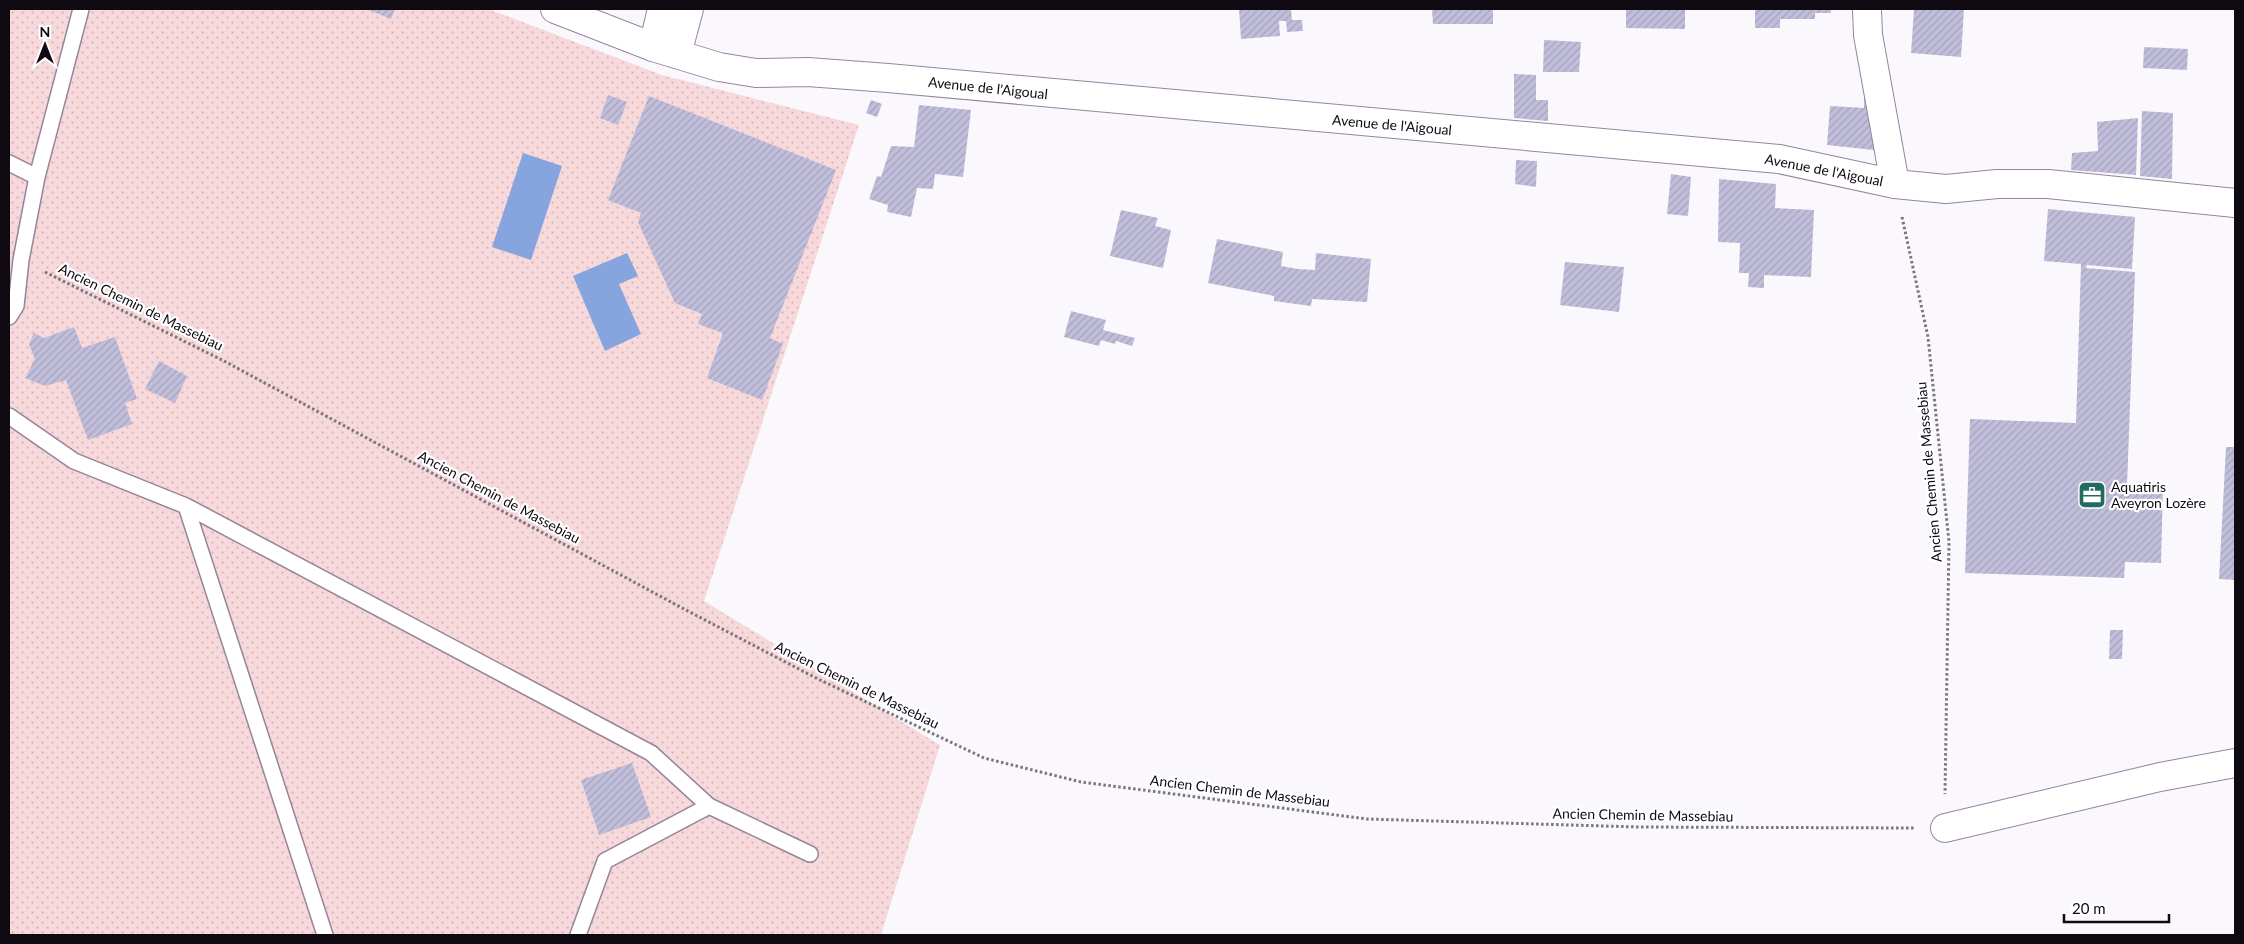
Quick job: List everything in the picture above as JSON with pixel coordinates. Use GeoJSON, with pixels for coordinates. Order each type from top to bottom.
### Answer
{"type":"FeatureCollection","features":[{"type":"Feature","properties":{"kind":"main road","name":"Avenue de l'Aigoual"},"geometry":{"type":"LineString","coordinates":[[555,9],[665,50],[719,67],[756,73],[808,72],[888,78],[1779,159],[1895,184],[1946,189],[1997,184],[2048,184],[2235,203]]}},
{"type":"Feature","properties":{"kind":"main road"},"geometry":{"type":"LineString","coordinates":[[662,9],[665,50]]}},
{"type":"Feature","properties":{"kind":"main road"},"geometry":{"type":"LineString","coordinates":[[665,50],[689,9]]}},
{"type":"Feature","properties":{"kind":"main road"},"geometry":{"type":"LineString","coordinates":[[1868,9],[1868,35],[1895,184]]}},
{"type":"Feature","properties":{"kind":"main road"},"geometry":{"type":"LineString","coordinates":[[1945,828],[2160,777],[2235,763]]}},
{"type":"Feature","properties":{"kind":"lane"},"geometry":{"type":"LineString","coordinates":[[9,317],[16,306],[21,260],[37,177],[81,9]]}},
{"type":"Feature","properties":{"kind":"lane"},"geometry":{"type":"LineString","coordinates":[[9,163],[37,177]]}},
{"type":"Feature","properties":{"kind":"lane"},"geometry":{"type":"LineString","coordinates":[[9,416],[74,461],[186,506],[651,753],[709,806],[810,854]]}},
{"type":"Feature","properties":{"kind":"lane"},"geometry":{"type":"LineString","coordinates":[[186,506],[325,935]]}},
{"type":"Feature","properties":{"kind":"lane"},"geometry":{"type":"LineString","coordinates":[[578,935],[604,861],[709,806]]}},
{"type":"Feature","properties":{"kind":"path","name":"Ancien Chemin de Massebiau"},"geometry":{"type":"LineString","coordinates":[[21,260],[224,361],[684,610],[810,675],[984,758],[1081,782],[1367,819],[1638,827],[1945,828],[1949,542],[1928,337],[1895,184]]}},
{"type":"Feature","properties":{"kind":"shaded area"},"geometry":{"type":"Polygon","coordinates":[[[9,9],[488,9],[662,75],[859,125],[704,601],[940,745],[881,935],[9,935],[9,9]]]}},
{"type":"Feature","properties":{"kind":"water"},"geometry":{"type":"Polygon","coordinates":[[[523,153],[562,166],[531,260],[492,247],[523,153]]]}},
{"type":"Feature","properties":{"kind":"water"},"geometry":{"type":"Polygon","coordinates":[[[627,253],[638,276],[619,284],[641,334],[605,351],[573,276],[627,253]]]}},
{"type":"Feature","properties":{"kind":"building"},"geometry":{"type":"Polygon","coordinates":[[[367,9],[395,9],[391,19],[367,9]]]}},
{"type":"Feature","properties":{"kind":"building"},"geometry":{"type":"Polygon","coordinates":[[[1239,9],[1291,9],[1292,20],[1302,20],[1303,31],[1287,32],[1286,21],[1279,21],[1280,36],[1241,39],[1239,9]]]}},
{"type":"Feature","properties":{"kind":"building"},"geometry":{"type":"Polygon","coordinates":[[[1432,9],[1493,9],[1493,24],[1433,24],[1432,9]]]}},
{"type":"Feature","properties":{"kind":"building"},"geometry":{"type":"Polygon","coordinates":[[[1626,9],[1685,9],[1685,29],[1626,28],[1626,9]]]}},
{"type":"Feature","properties":{"kind":"building"},"geometry":{"type":"Polygon","coordinates":[[[1755,9],[1831,9],[1831,13],[1815,13],[1815,19],[1780,19],[1780,28],[1755,28],[1755,9]]]}},
{"type":"Feature","properties":{"kind":"building"},"geometry":{"type":"Polygon","coordinates":[[[1914,9],[1964,9],[1961,57],[1911,53],[1914,9]]]}},
{"type":"Feature","properties":{"kind":"building"},"geometry":{"type":"Polygon","coordinates":[[[1544,40],[1581,42],[1579,72],[1543,72],[1544,40]]]}},
{"type":"Feature","properties":{"kind":"building"},"geometry":{"type":"Polygon","coordinates":[[[2144,47],[2188,49],[2187,70],[2143,68],[2144,47]]]}},
{"type":"Feature","properties":{"kind":"building"},"geometry":{"type":"Polygon","coordinates":[[[1514,74],[1536,75],[1536,100],[1548,100],[1548,121],[1514,118],[1514,74]]]}},
{"type":"Feature","properties":{"kind":"building"},"geometry":{"type":"Polygon","coordinates":[[[608,95],[627,102],[618,125],[600,118],[608,95]]]}},
{"type":"Feature","properties":{"kind":"building"},"geometry":{"type":"Polygon","coordinates":[[[649,96],[836,170],[770,338],[783,344],[762,400],[707,378],[723,333],[698,324],[702,314],[675,303],[638,222],[641,213],[608,200],[649,96]]]}},
{"type":"Feature","properties":{"kind":"building"},"geometry":{"type":"Polygon","coordinates":[[[1864,97],[1876,98],[1883,151],[1827,145],[1830,106],[1864,108],[1864,97]]]}},
{"type":"Feature","properties":{"kind":"building"},"geometry":{"type":"Polygon","coordinates":[[[871,100],[882,104],[877,117],[866,113],[871,100]]]}},
{"type":"Feature","properties":{"kind":"building"},"geometry":{"type":"Polygon","coordinates":[[[919,105],[971,110],[963,177],[935,174],[933,189],[917,188],[911,217],[887,212],[888,205],[869,199],[877,176],[881,177],[891,146],[914,147],[919,105]]]}},
{"type":"Feature","properties":{"kind":"building"},"geometry":{"type":"Polygon","coordinates":[[[2142,111],[2173,113],[2172,179],[2140,176],[2142,111]]]}},
{"type":"Feature","properties":{"kind":"building"},"geometry":{"type":"Polygon","coordinates":[[[2138,118],[2136,175],[2071,170],[2072,153],[2098,151],[2097,122],[2138,118]]]}},
{"type":"Feature","properties":{"kind":"building"},"geometry":{"type":"Polygon","coordinates":[[[1516,160],[1537,161],[1536,187],[1515,184],[1516,160]]]}},
{"type":"Feature","properties":{"kind":"building"},"geometry":{"type":"Polygon","coordinates":[[[1671,174],[1691,177],[1688,216],[1667,214],[1671,174]]]}},
{"type":"Feature","properties":{"kind":"building"},"geometry":{"type":"Polygon","coordinates":[[[1719,179],[1776,184],[1775,208],[1814,210],[1811,277],[1764,275],[1764,288],[1748,287],[1749,273],[1739,273],[1740,243],[1718,242],[1719,179]]]}},
{"type":"Feature","properties":{"kind":"building"},"geometry":{"type":"Polygon","coordinates":[[[2048,209],[2135,217],[2132,269],[2087,265],[2086,268],[2135,272],[2127,486],[2163,487],[2161,563],[2125,562],[2124,578],[1965,573],[1970,419],[2076,423],[2081,264],[2044,261],[2048,209]]]}},
{"type":"Feature","properties":{"kind":"building"},"geometry":{"type":"Polygon","coordinates":[[[1121,210],[1158,218],[1155,226],[1171,230],[1163,268],[1110,256],[1121,210]]]}},
{"type":"Feature","properties":{"kind":"building"},"geometry":{"type":"Polygon","coordinates":[[[1217,239],[1283,252],[1281,266],[1298,269],[1315,270],[1316,253],[1371,259],[1367,302],[1312,299],[1311,306],[1274,301],[1274,296],[1208,283],[1217,239]]]}},
{"type":"Feature","properties":{"kind":"building"},"geometry":{"type":"Polygon","coordinates":[[[1565,262],[1624,267],[1619,312],[1560,305],[1565,262]]]}},
{"type":"Feature","properties":{"kind":"building"},"geometry":{"type":"Polygon","coordinates":[[[1071,311],[1106,320],[1103,330],[1135,338],[1132,346],[1116,341],[1115,344],[1101,340],[1099,346],[1064,337],[1071,311]]]}},
{"type":"Feature","properties":{"kind":"building"},"geometry":{"type":"Polygon","coordinates":[[[74,327],[82,348],[115,337],[137,399],[125,403],[132,424],[88,440],[66,380],[45,386],[25,378],[35,359],[29,344],[34,333],[44,338],[74,327]]]}},
{"type":"Feature","properties":{"kind":"building"},"geometry":{"type":"Polygon","coordinates":[[[159,361],[187,376],[175,403],[145,389],[159,361]]]}},
{"type":"Feature","properties":{"kind":"building"},"geometry":{"type":"Polygon","coordinates":[[[2226,447],[2235,447],[2235,580],[2219,579],[2226,447]]]}},
{"type":"Feature","properties":{"kind":"building"},"geometry":{"type":"Polygon","coordinates":[[[2110,630],[2123,630],[2122,659],[2109,659],[2110,630]]]}},
{"type":"Feature","properties":{"kind":"building"},"geometry":{"type":"Polygon","coordinates":[[[632,763],[651,817],[599,835],[581,780],[632,763]]]}},
{"type":"Feature","properties":{"kind":"place","name":"Aquatiris Aveyron Lozère"},"geometry":{"type":"Point","coordinates":[2092,495]}}]}
